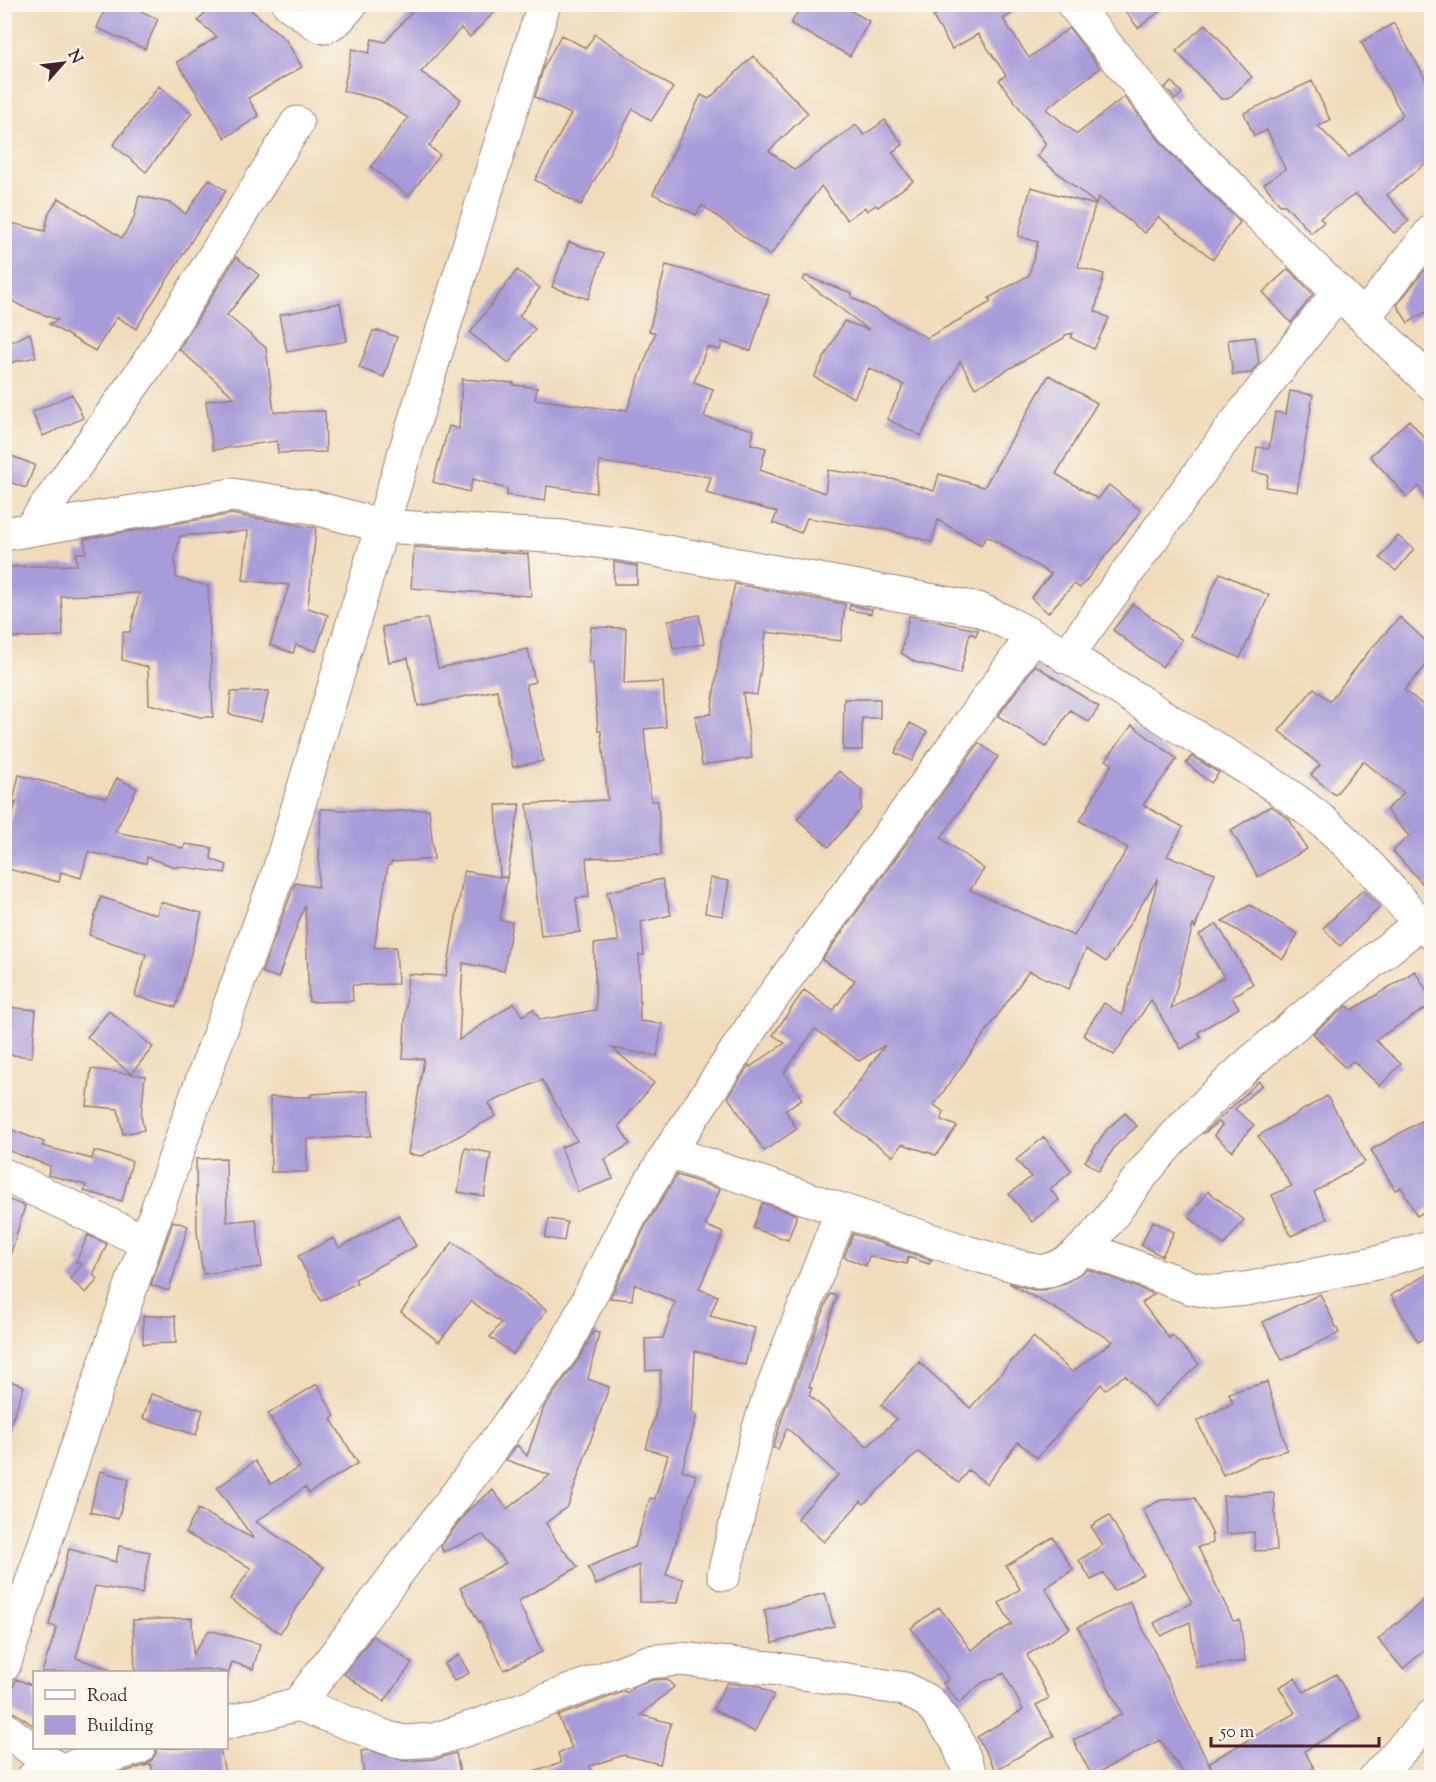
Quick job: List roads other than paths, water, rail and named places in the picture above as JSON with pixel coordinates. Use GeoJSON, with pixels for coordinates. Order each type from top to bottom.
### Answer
{"type":"FeatureCollection","features":[{"type":"Feature","properties":{"kind":"street"},"geometry":{"type":"LineString","coordinates":[[289,4],[325,27],[338,20],[351,4]]}},
{"type":"Feature","properties":{"kind":"street"},"geometry":{"type":"LineString","coordinates":[[4,1665],[194,1103],[279,870],[382,526],[544,4]]}},
{"type":"Feature","properties":{"kind":"street"},"geometry":{"type":"LineString","coordinates":[[1073,4],[1183,140],[1431,384]]}},
{"type":"Feature","properties":{"kind":"street"},"geometry":{"type":"LineString","coordinates":[[18,531],[147,365],[297,123]]}},
{"type":"Feature","properties":{"kind":"street"},"geometry":{"type":"LineString","coordinates":[[1364,317],[1431,231]]}},
{"type":"Feature","properties":{"kind":"street"},"geometry":{"type":"LineString","coordinates":[[1066,657],[1232,428],[1339,292]]}},
{"type":"Feature","properties":{"kind":"street"},"geometry":{"type":"LineString","coordinates":[[18,531],[232,495],[312,507],[382,526],[564,537],[628,545],[978,609],[1007,622],[1066,657],[1276,788],[1345,841],[1426,928],[1240,1070],[1157,1155],[1084,1248],[1047,1272],[1039,1272],[969,1253],[669,1152]]}},
{"type":"Feature","properties":{"kind":"street"},"geometry":{"type":"LineString","coordinates":[[298,1704],[482,1461],[565,1346],[630,1216],[669,1152],[759,1016],[1032,637]]}},
{"type":"Feature","properties":{"kind":"street"},"geometry":{"type":"LineString","coordinates":[[4,1175],[146,1242]]}},
{"type":"Feature","properties":{"kind":"street"},"geometry":{"type":"LineString","coordinates":[[724,1574],[758,1431],[767,1403],[842,1210]]}},
{"type":"Feature","properties":{"kind":"street"},"geometry":{"type":"LineString","coordinates":[[1084,1248],[1192,1288],[1215,1292],[1246,1289],[1380,1262],[1431,1246]]}},
{"type":"Feature","properties":{"kind":"street"},"geometry":{"type":"LineString","coordinates":[[228,1722],[298,1704],[388,1738],[404,1742],[434,1740],[648,1662],[680,1659],[771,1668],[905,1689],[928,1702],[956,1738],[972,1778]]}},
{"type":"Feature","properties":{"kind":"street"},"geometry":{"type":"LineString","coordinates":[[1375,1778],[1431,1716]]}},
{"type":"Feature","properties":{"kind":"street"},"geometry":{"type":"LineString","coordinates":[[4,1728],[57,1773],[135,1749]]}}]}
